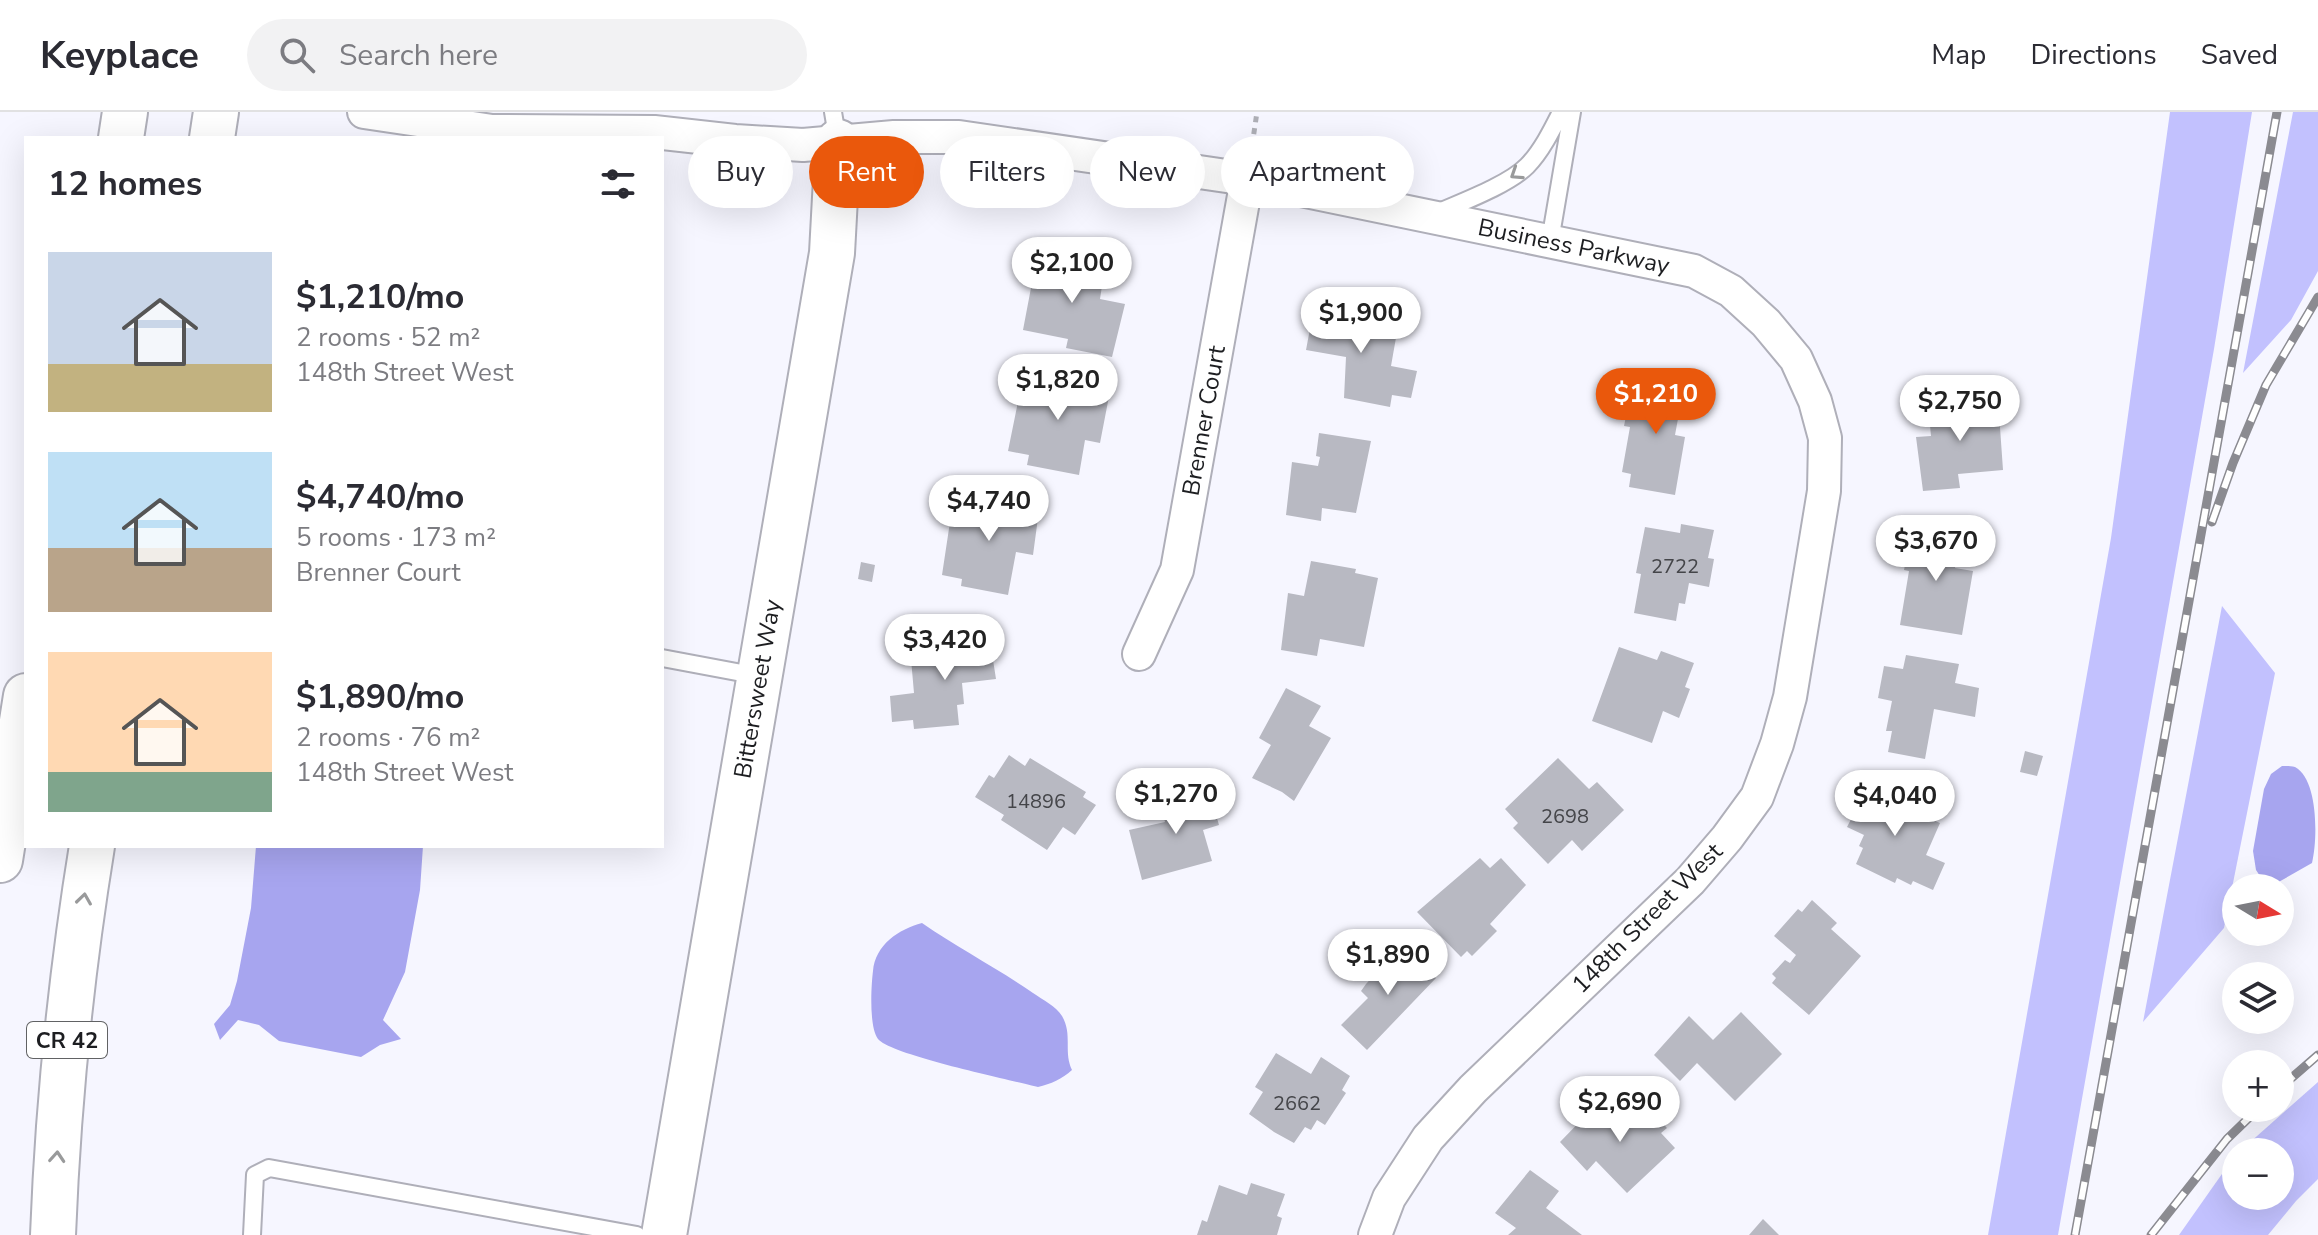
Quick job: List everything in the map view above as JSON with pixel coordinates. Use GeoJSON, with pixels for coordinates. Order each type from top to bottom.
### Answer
{"type":"FeatureCollection","features":[{"type":"Feature","properties":{"kind":"main road"},"geometry":{"type":"LineString","coordinates":[[121,136],[125,112]]}},
{"type":"Feature","properties":{"kind":"main road"},"geometry":{"type":"LineString","coordinates":[[212,136],[216,112]]}},
{"type":"Feature","properties":{"kind":"main road","name":"Bittersweet Way"},"geometry":{"type":"LineString","coordinates":[[664,1235],[832,253],[836,127]]}},
{"type":"Feature","properties":{"kind":"main road"},"geometry":{"type":"LineString","coordinates":[[0,860],[24,709]]}},
{"type":"Feature","properties":{"kind":"main road","name":"CR 42"},"geometry":{"type":"LineString","coordinates":[[53,1235],[72,981],[92,848]]}},
{"type":"Feature","properties":{"kind":"street","name":"Business Parkway"},"geometry":{"type":"LineString","coordinates":[[364,112],[492,131],[654,132],[803,145],[836,127],[894,137],[959,137],[1221,175]]}},
{"type":"Feature","properties":{"kind":"street","name":"Business Parkway"},"geometry":{"type":"LineString","coordinates":[[598,112],[654,132]]}},
{"type":"Feature","properties":{"kind":"street","name":"Brenner Court"},"geometry":{"type":"LineString","coordinates":[[1139,654],[1177,570],[1242,208]]}},
{"type":"Feature","properties":{"kind":"street","name":"Business Parkway"},"geometry":{"type":"LineString","coordinates":[[1390,208],[1694,271],[1731,291],[1766,323]]}},
{"type":"Feature","properties":{"kind":"street","name":"148th Street West"},"geometry":{"type":"LineString","coordinates":[[1375,1235],[1389,1198],[1428,1138],[1473,1089],[1690,881],[1757,797],[1790,697],[1824,491],[1825,438],[1815,401],[1796,359],[1766,323]]}},
{"type":"Feature","properties":{"kind":"lane"},"geometry":{"type":"LineString","coordinates":[[1429,216],[1491,189],[1527,167],[1561,112]]}},
{"type":"Feature","properties":{"kind":"lane"},"geometry":{"type":"LineString","coordinates":[[1550,241],[1572,112]]}},
{"type":"Feature","properties":{"kind":"lane"},"geometry":{"type":"LineString","coordinates":[[664,658],[760,677]]}},
{"type":"Feature","properties":{"kind":"lane"},"geometry":{"type":"LineString","coordinates":[[252,1235],[255,1175],[269,1168],[637,1235]]}},
{"type":"Feature","properties":{"kind":"shaded area"},"geometry":{"type":"Polygon","coordinates":[[[2170,112],[2252,112],[2214,349],[2058,1235],[1988,1235],[2111,538],[2170,112]]]}},
{"type":"Feature","properties":{"kind":"shaded area"},"geometry":{"type":"Polygon","coordinates":[[[2293,112],[2318,112],[2318,271],[2291,320],[2243,373],[2293,112]]]}},
{"type":"Feature","properties":{"kind":"shaded area"},"geometry":{"type":"Polygon","coordinates":[[[2222,606],[2275,673],[2235,874],[2222,874],[2222,930],[2143,1022],[2222,606]]]}},
{"type":"Feature","properties":{"kind":"shaded area"},"geometry":{"type":"Polygon","coordinates":[[[2282,766],[2295,767],[2303,774],[2312,796],[2315,825],[2312,863],[2293,874],[2259,874],[2256,870],[2253,851],[2264,789],[2271,774],[2282,766]]]}},
{"type":"Feature","properties":{"kind":"shaded area"},"geometry":{"type":"Polygon","coordinates":[[[256,848],[423,848],[420,890],[405,972],[383,1020],[401,1039],[380,1045],[361,1057],[279,1041],[259,1025],[238,1020],[220,1040],[214,1024],[230,1005],[251,908],[256,848]]]}},
{"type":"Feature","properties":{"kind":"shaded area"},"geometry":{"type":"Polygon","coordinates":[[[922,923],[1056,1009],[1065,1023],[1072,1070],[1056,1081],[1038,1087],[927,1059],[878,1039],[871,1006],[872,978],[878,953],[905,929],[922,923]]]}},
{"type":"Feature","properties":{"kind":"shaded area"},"geometry":{"type":"Polygon","coordinates":[[[2318,1082],[2318,1179],[2294,1203],[2294,1138],[2255,1138],[2273,1122],[2294,1122],[2294,1103],[2318,1082]]]}},
{"type":"Feature","properties":{"kind":"shaded area"},"geometry":{"type":"Polygon","coordinates":[[[2222,1174],[2222,1210],[2289,1210],[2268,1235],[2179,1235],[2222,1174]]]}},
{"type":"Feature","properties":{"kind":"building"},"geometry":{"type":"Polygon","coordinates":[[[1038,251],[1096,262],[1091,284],[1102,286],[1100,299],[1125,304],[1112,357],[1066,348],[1068,339],[1023,330],[1038,251]]]}},
{"type":"Feature","properties":{"kind":"building"},"geometry":{"type":"Polygon","coordinates":[[[1320,302],[1366,310],[1363,326],[1397,332],[1391,366],[1417,371],[1411,398],[1392,395],[1390,407],[1344,398],[1346,357],[1306,350],[1313,313],[1317,314],[1320,302]]]}},
{"type":"Feature","properties":{"kind":"building"},"geometry":{"type":"Polygon","coordinates":[[[1023,377],[1066,385],[1068,378],[1111,386],[1100,443],[1085,440],[1079,475],[1027,465],[1029,455],[1008,451],[1023,377]]]}},
{"type":"Feature","properties":{"kind":"building"},"geometry":{"type":"Polygon","coordinates":[[[1639,377],[1693,386],[1689,409],[1680,408],[1675,435],[1685,437],[1675,495],[1629,487],[1631,474],[1622,472],[1630,427],[1624,426],[1627,411],[1633,412],[1639,377]]]}},
{"type":"Feature","properties":{"kind":"building"},"geometry":{"type":"Polygon","coordinates":[[[1998,399],[2003,470],[1958,474],[1960,488],[1923,491],[1916,437],[1931,436],[1928,404],[1998,399]]]}},
{"type":"Feature","properties":{"kind":"building"},"geometry":{"type":"Polygon","coordinates":[[[1319,433],[1371,441],[1356,513],[1322,508],[1321,521],[1286,515],[1292,462],[1318,466],[1319,433]]]}},
{"type":"Feature","properties":{"kind":"building"},"geometry":{"type":"Polygon","coordinates":[[[1002,496],[1040,503],[1033,555],[1016,552],[1008,595],[961,586],[962,579],[942,575],[953,502],[1000,511],[1002,496]]]}},
{"type":"Feature","properties":{"kind":"building"},"geometry":{"type":"Polygon","coordinates":[[[1681,524],[1714,530],[1708,558],[1714,559],[1709,587],[1689,583],[1685,604],[1679,603],[1676,621],[1634,613],[1641,574],[1636,573],[1645,527],[1680,533],[1681,524]]]}},
{"type":"Feature","properties":{"kind":"building"},"geometry":{"type":"Polygon","coordinates":[[[1917,526],[1961,534],[1955,568],[1973,571],[1962,635],[1900,625],[1909,571],[1904,570],[1910,539],[1915,540],[1917,526]]]}},
{"type":"Feature","properties":{"kind":"building"},"geometry":{"type":"Polygon","coordinates":[[[1311,561],[1356,569],[1355,573],[1378,578],[1364,647],[1320,639],[1317,656],[1281,650],[1288,593],[1304,596],[1311,561]]]}},
{"type":"Feature","properties":{"kind":"building"},"geometry":{"type":"Polygon","coordinates":[[[861,562],[875,565],[872,582],[858,579],[861,562]]]}},
{"type":"Feature","properties":{"kind":"building"},"geometry":{"type":"Polygon","coordinates":[[[988,628],[996,679],[962,683],[964,704],[957,705],[959,725],[914,729],[913,720],[892,722],[890,696],[914,693],[911,659],[954,655],[952,632],[988,628]]]}},
{"type":"Feature","properties":{"kind":"building"},"geometry":{"type":"Polygon","coordinates":[[[1619,647],[1657,660],[1661,651],[1694,663],[1685,687],[1690,689],[1679,718],[1663,711],[1652,743],[1592,721],[1619,647]]]}},
{"type":"Feature","properties":{"kind":"building"},"geometry":{"type":"Polygon","coordinates":[[[1906,655],[1959,664],[1955,683],[1979,688],[1975,717],[1934,709],[1925,759],[1888,752],[1892,731],[1886,731],[1892,701],[1878,698],[1884,666],[1903,669],[1906,655]]]}},
{"type":"Feature","properties":{"kind":"building"},"geometry":{"type":"Polygon","coordinates":[[[1286,688],[1321,706],[1309,726],[1331,738],[1294,801],[1252,778],[1271,745],[1259,738],[1286,688]]]}},
{"type":"Feature","properties":{"kind":"building"},"geometry":{"type":"Polygon","coordinates":[[[2025,751],[2043,756],[2037,776],[2020,772],[2025,751]]]}},
{"type":"Feature","properties":{"kind":"building"},"geometry":{"type":"Polygon","coordinates":[[[1009,755],[1025,766],[1030,758],[1086,792],[1083,797],[1096,805],[1075,835],[1063,827],[1047,850],[1001,820],[1004,815],[975,797],[989,775],[994,778],[1009,755]]]}},
{"type":"Feature","properties":{"kind":"building"},"geometry":{"type":"Polygon","coordinates":[[[1558,758],[1589,789],[1597,782],[1624,810],[1582,851],[1572,840],[1548,864],[1513,828],[1518,823],[1505,809],[1558,758]]]}},
{"type":"Feature","properties":{"kind":"building"},"geometry":{"type":"Polygon","coordinates":[[[1873,777],[1904,792],[1898,805],[1940,823],[1926,855],[1945,863],[1933,890],[1897,878],[1895,883],[1856,864],[1863,848],[1859,846],[1864,835],[1847,827],[1873,777]]]}},
{"type":"Feature","properties":{"kind":"building"},"geometry":{"type":"Polygon","coordinates":[[[1209,791],[1219,825],[1203,830],[1212,861],[1142,880],[1129,830],[1165,822],[1159,801],[1209,791]]]}},
{"type":"Feature","properties":{"kind":"building"},"geometry":{"type":"Polygon","coordinates":[[[1480,858],[1490,868],[1501,858],[1526,885],[1490,924],[1497,931],[1472,956],[1467,951],[1461,957],[1417,912],[1480,858]]]}},
{"type":"Feature","properties":{"kind":"building"},"geometry":{"type":"Polygon","coordinates":[[[1812,900],[1837,923],[1831,929],[1861,956],[1809,1015],[1772,983],[1776,978],[1772,974],[1785,960],[1790,963],[1796,955],[1774,936],[1798,909],[1802,912],[1812,900]]]}},
{"type":"Feature","properties":{"kind":"building"},"geometry":{"type":"Polygon","coordinates":[[[1402,945],[1436,978],[1367,1050],[1341,1025],[1368,998],[1361,991],[1402,945]]]}},
{"type":"Feature","properties":{"kind":"building"},"geometry":{"type":"Polygon","coordinates":[[[1741,1012],[1782,1054],[1735,1101],[1697,1063],[1680,1081],[1654,1055],[1689,1016],[1713,1040],[1741,1012]]]}},
{"type":"Feature","properties":{"kind":"building"},"geometry":{"type":"Polygon","coordinates":[[[1276,1053],[1311,1074],[1321,1057],[1350,1076],[1342,1090],[1346,1093],[1325,1125],[1317,1120],[1311,1130],[1305,1127],[1294,1143],[1249,1114],[1263,1092],[1255,1087],[1276,1053]]]}},
{"type":"Feature","properties":{"kind":"building"},"geometry":{"type":"Polygon","coordinates":[[[1643,1102],[1667,1128],[1661,1133],[1675,1148],[1627,1193],[1596,1161],[1587,1171],[1560,1142],[1595,1106],[1605,1116],[1617,1105],[1628,1116],[1643,1102]]]}},
{"type":"Feature","properties":{"kind":"building"},"geometry":{"type":"Polygon","coordinates":[[[1530,1170],[1559,1191],[1546,1208],[1582,1235],[1508,1235],[1516,1228],[1495,1213],[1530,1170]]]}},
{"type":"Feature","properties":{"kind":"building"},"geometry":{"type":"Polygon","coordinates":[[[1251,1183],[1285,1194],[1277,1216],[1282,1218],[1277,1235],[1197,1235],[1202,1220],[1207,1222],[1219,1185],[1247,1195],[1251,1183]]]}},
{"type":"Feature","properties":{"kind":"building"},"geometry":{"type":"Polygon","coordinates":[[[1763,1219],[1779,1235],[1749,1235],[1763,1219]]]}},
{"type":"Feature","properties":{"kind":"railway"},"geometry":{"type":"LineString","coordinates":[[2075,1235],[2277,112]]}},
{"type":"Feature","properties":{"kind":"railway"},"geometry":{"type":"LineString","coordinates":[[2212,522],[2266,385],[2318,297]]}},
{"type":"Feature","properties":{"kind":"railway"},"geometry":{"type":"LineString","coordinates":[[2294,1076],[2318,1055]]}},
{"type":"Feature","properties":{"kind":"railway"},"geometry":{"type":"LineString","coordinates":[[2151,1235],[2227,1139],[2245,1122]]}}]}
